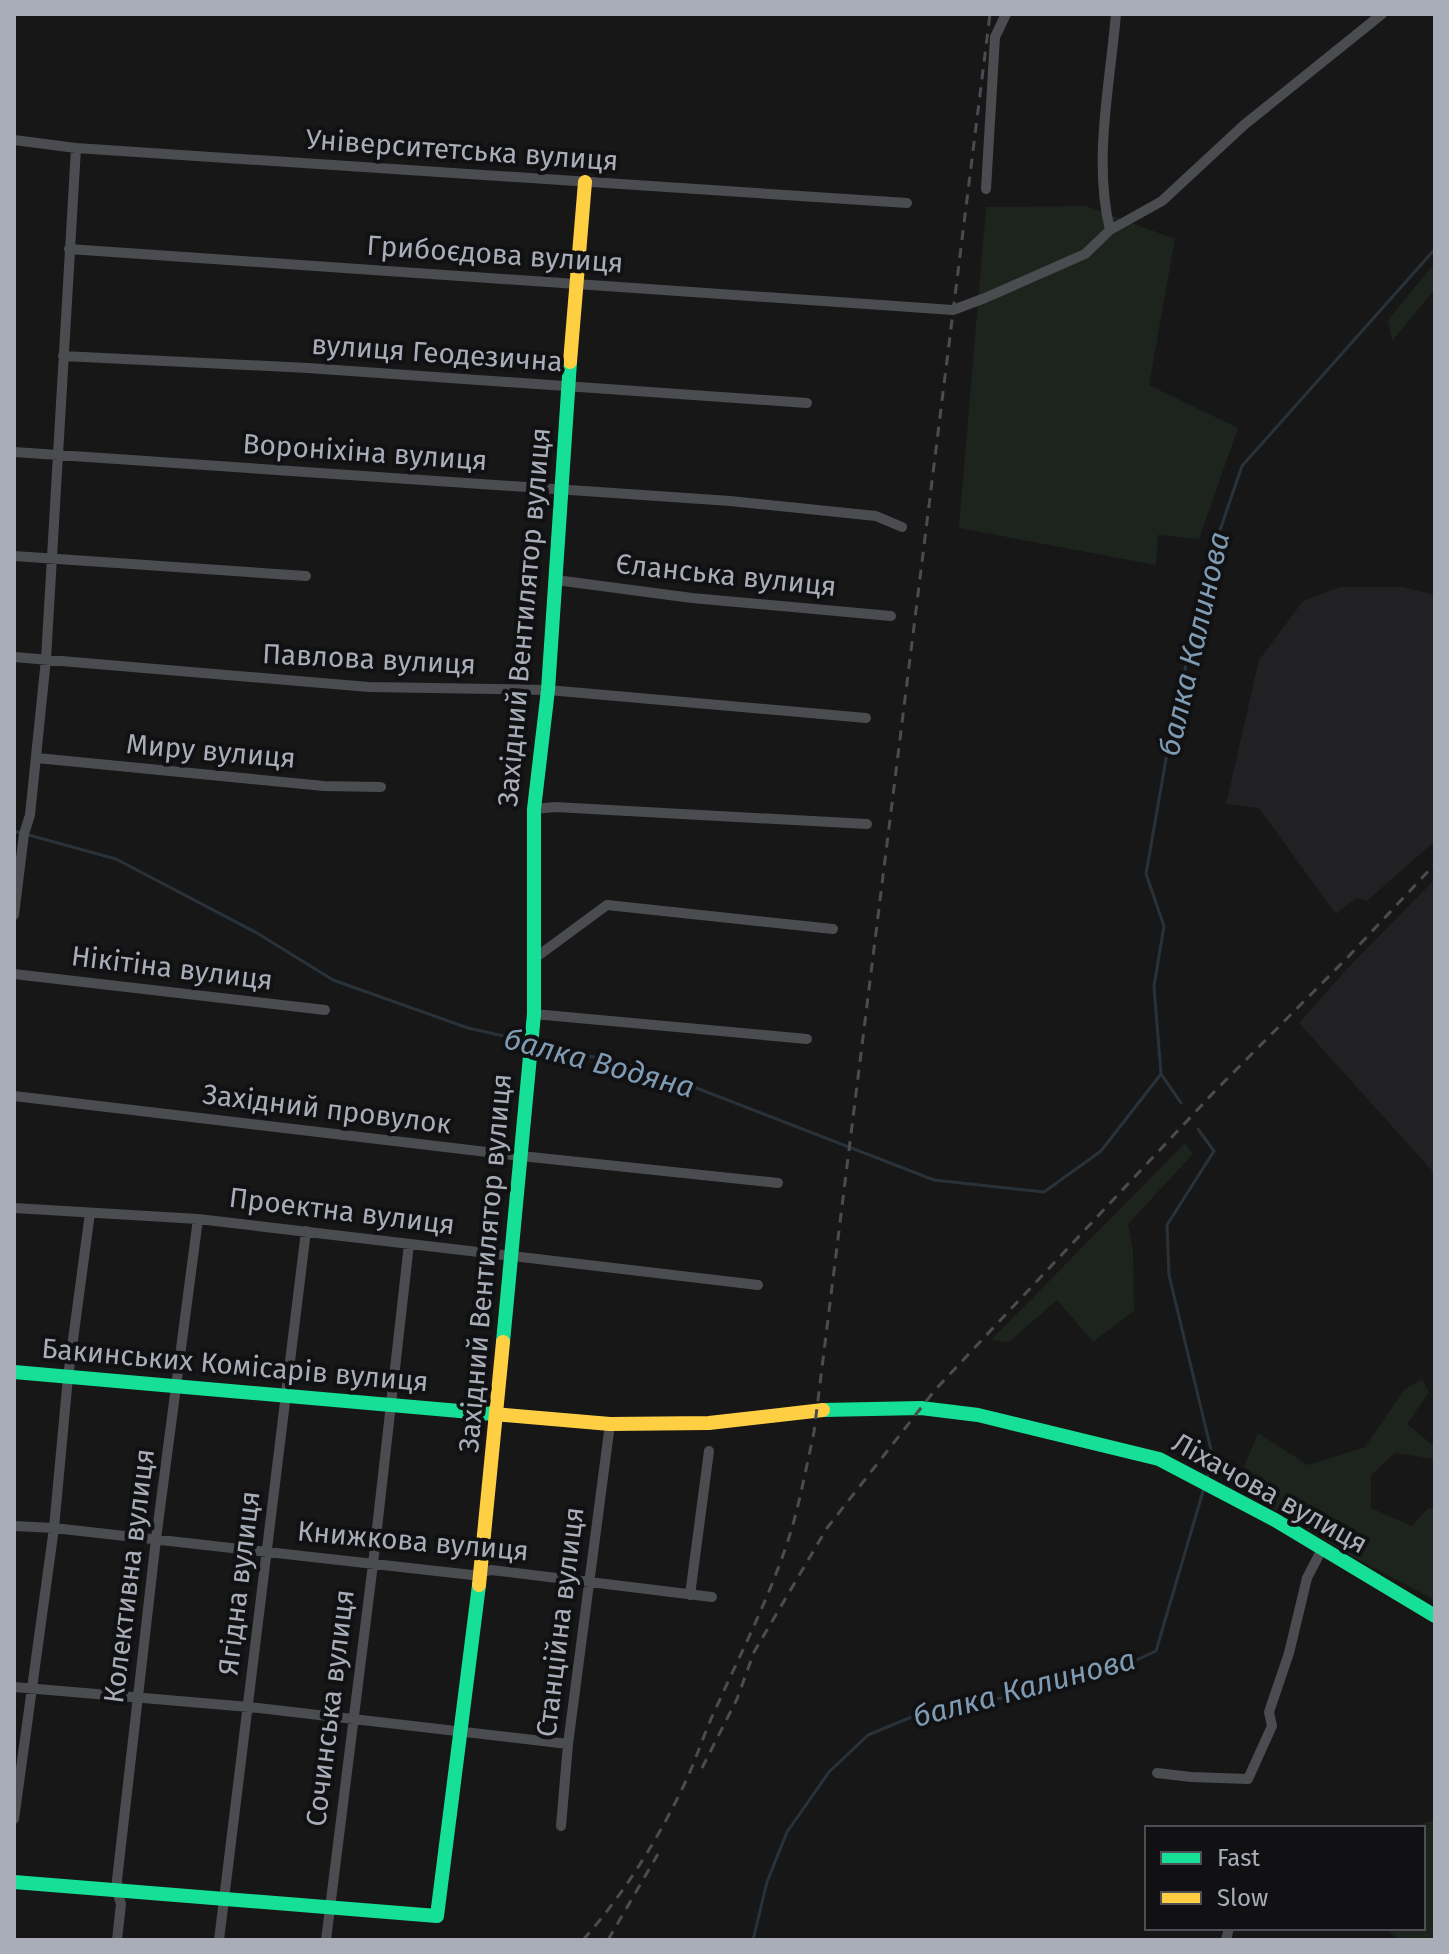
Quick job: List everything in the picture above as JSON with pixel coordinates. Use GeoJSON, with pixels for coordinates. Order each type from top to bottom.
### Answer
{"type":"FeatureCollection","features":[{"type":"Feature","properties":{"kind":"street"},"geometry":{"type":"LineString","coordinates":[[986,189],[995,37],[1006,14]]}},
{"type":"Feature","properties":{"kind":"street"},"geometry":{"type":"LineString","coordinates":[[1110,230],[1105,209],[1103,146],[1116,14]]}},
{"type":"Feature","properties":{"kind":"street","name":"Грибоєдова вулиця"},"geometry":{"type":"LineString","coordinates":[[69,249],[953,310],[1085,254],[1110,230],[1162,201],[1244,125],[1376,15]]}},
{"type":"Feature","properties":{"kind":"street","name":"Університетська вулиця"},"geometry":{"type":"LineString","coordinates":[[14,140],[76,148],[907,203]]}},
{"type":"Feature","properties":{"kind":"street"},"geometry":{"type":"LineString","coordinates":[[14,915],[37,758],[46,659],[76,148]]}},
{"type":"Feature","properties":{"kind":"street","name":"Західний Вентилятор вулиця"},"geometry":{"type":"LineString","coordinates":[[329,1908],[437,1916],[498,1414],[534,1014],[534,809],[548,690],[585,182]]}},
{"type":"Feature","properties":{"kind":"street","name":"вулиця Геодезична"},"geometry":{"type":"LineString","coordinates":[[63,356],[308,368],[807,403]]}},
{"type":"Feature","properties":{"kind":"street","name":"Вороніхіна вулиця"},"geometry":{"type":"LineString","coordinates":[[14,452],[730,501],[876,516],[902,527]]}},
{"type":"Feature","properties":{"kind":"street"},"geometry":{"type":"LineString","coordinates":[[14,556],[306,576]]}},
{"type":"Feature","properties":{"kind":"street","name":"Єланська вулиця"},"geometry":{"type":"LineString","coordinates":[[556,580],[692,598],[891,616]]}},
{"type":"Feature","properties":{"kind":"street","name":"Павлова вулиця"},"geometry":{"type":"LineString","coordinates":[[14,657],[369,687],[548,690],[866,718]]}},
{"type":"Feature","properties":{"kind":"street","name":"Миру вулиця"},"geometry":{"type":"LineString","coordinates":[[37,758],[324,786],[381,787]]}},
{"type":"Feature","properties":{"kind":"street"},"geometry":{"type":"LineString","coordinates":[[534,809],[555,807],[867,824]]}},
{"type":"Feature","properties":{"kind":"street"},"geometry":{"type":"LineString","coordinates":[[535,958],[607,905],[833,929]]}},
{"type":"Feature","properties":{"kind":"street","name":"Нікітіна вулиця"},"geometry":{"type":"LineString","coordinates":[[14,974],[325,1010]]}},
{"type":"Feature","properties":{"kind":"street"},"geometry":{"type":"LineString","coordinates":[[534,1014],[807,1039]]}},
{"type":"Feature","properties":{"kind":"street","name":"Західний провулок"},"geometry":{"type":"LineString","coordinates":[[14,1096],[778,1183]]}},
{"type":"Feature","properties":{"kind":"street","name":"Проектна вулиця"},"geometry":{"type":"LineString","coordinates":[[14,1208],[198,1219],[758,1285]]}},
{"type":"Feature","properties":{"kind":"street"},"geometry":{"type":"LineString","coordinates":[[14,1819],[54,1528],[68,1377],[90,1213]]}},
{"type":"Feature","properties":{"kind":"street","name":"Колективна вулиця"},"geometry":{"type":"LineString","coordinates":[[117,1940],[121,1904],[117,1891],[138,1696],[198,1219]]}},
{"type":"Feature","properties":{"kind":"street","name":"Ягідна вулиця"},"geometry":{"type":"LineString","coordinates":[[219,1940],[306,1231]]}},
{"type":"Feature","properties":{"kind":"street","name":"Сочинська вулиця"},"geometry":{"type":"LineString","coordinates":[[326,1940],[409,1244]]}},
{"type":"Feature","properties":{"kind":"street","name":"Бакинських Комісарів вулиця"},"geometry":{"type":"LineString","coordinates":[[14,1372],[610,1424],[709,1423],[817,1410],[921,1408],[978,1415]]}},
{"type":"Feature","properties":{"kind":"street","name":"Ліхачова вулиця"},"geometry":{"type":"LineString","coordinates":[[978,1415],[1159,1459],[1275,1520],[1435,1616]]}},
{"type":"Feature","properties":{"kind":"street","name":"Станційна вулиця"},"geometry":{"type":"LineString","coordinates":[[561,1826],[568,1744],[610,1424]]}},
{"type":"Feature","properties":{"kind":"street"},"geometry":{"type":"LineString","coordinates":[[690,1595],[709,1451]]}},
{"type":"Feature","properties":{"kind":"street","name":"Книжкова вулиця"},"geometry":{"type":"LineString","coordinates":[[14,1526],[472,1575],[491,1570],[712,1597]]}},
{"type":"Feature","properties":{"kind":"street"},"geometry":{"type":"LineString","coordinates":[[1157,1773],[1248,1779],[1272,1726],[1269,1712],[1289,1653],[1307,1578],[1322,1549]]}},
{"type":"Feature","properties":{"kind":"street"},"geometry":{"type":"LineString","coordinates":[[14,1687],[249,1707],[568,1744]]}},
{"type":"Feature","properties":{"kind":"street"},"geometry":{"type":"LineString","coordinates":[[14,1882],[329,1908]]}},
{"type":"Feature","properties":{"kind":"shaded area"},"geometry":{"type":"Polygon","coordinates":[[[1086,206],[1175,239],[1149,385],[1238,428],[1199,539],[1158,535],[1156,565],[959,528],[986,207],[1086,206]]]}},
{"type":"Feature","properties":{"kind":"shaded area"},"geometry":{"type":"Polygon","coordinates":[[[1435,263],[1435,289],[1392,341],[1388,320],[1435,263]]]}},
{"type":"Feature","properties":{"kind":"shaded area"},"geometry":{"type":"Polygon","coordinates":[[[1340,587],[1403,587],[1435,595],[1435,841],[1367,901],[1356,898],[1336,914],[1259,808],[1226,804],[1259,660],[1303,601],[1340,587]]]}},
{"type":"Feature","properties":{"kind":"shaded area"},"geometry":{"type":"Polygon","coordinates":[[[1435,879],[1435,1174],[1299,1023],[1435,879]]]}},
{"type":"Feature","properties":{"kind":"shaded area"},"geometry":{"type":"Polygon","coordinates":[[[1185,1143],[1193,1154],[1128,1224],[1133,1251],[1134,1311],[1093,1342],[1057,1300],[1009,1342],[991,1340],[1185,1143]]]}},
{"type":"Feature","properties":{"kind":"shaded area"},"geometry":{"type":"Polygon","coordinates":[[[1422,1379],[1429,1392],[1407,1424],[1435,1447],[1435,1459],[1395,1453],[1371,1475],[1371,1508],[1412,1526],[1428,1508],[1435,1508],[1435,1600],[1353,1557],[1236,1486],[1258,1433],[1308,1465],[1365,1447],[1404,1390],[1422,1379]]]}},
{"type":"Feature","properties":{"kind":"shaded area"},"geometry":{"type":"Polygon","coordinates":[[[1435,1820],[1435,1940],[1399,1940],[1387,1930],[1425,1930],[1425,1826],[1412,1826],[1435,1820]]]}},
{"type":"Feature","properties":{"kind":"waterway","name":"балка Калинова"},"geometry":{"type":"LineString","coordinates":[[1181,1103],[1161,1074],[1154,986],[1164,926],[1146,874],[1174,713],[1219,533],[1242,466],[1435,249]]}},
{"type":"Feature","properties":{"kind":"waterway","name":"балка Водяна"},"geometry":{"type":"LineString","coordinates":[[14,831],[116,859],[257,933],[333,980],[468,1028],[525,1041]]}},
{"type":"Feature","properties":{"kind":"waterway","name":"балка Водяна"},"geometry":{"type":"LineString","coordinates":[[537,1044],[650,1070],[934,1180],[1044,1192],[1101,1151],[1161,1074]]}},
{"type":"Feature","properties":{"kind":"waterway","name":"балка Калинова"},"geometry":{"type":"LineString","coordinates":[[1198,1129],[1214,1151],[1167,1225],[1169,1275],[1213,1458],[1206,1481]]}},
{"type":"Feature","properties":{"kind":"waterway","name":"балка Калинова"},"geometry":{"type":"LineString","coordinates":[[753,1940],[767,1882],[787,1832],[829,1772],[868,1735],[931,1709],[1027,1694],[1117,1669],[1156,1651],[1204,1488]]}},
{"type":"Feature","properties":{"kind":"railway"},"geometry":{"type":"LineString","coordinates":[[583,1940],[638,1867],[687,1779],[784,1553],[814,1432],[990,14]]}},
{"type":"Feature","properties":{"kind":"railway"},"geometry":{"type":"LineString","coordinates":[[702,1768],[737,1699],[754,1652],[827,1528],[935,1390],[1215,1091],[1435,864]]}},
{"type":"Feature","properties":{"kind":"railway"},"geometry":{"type":"LineString","coordinates":[[608,1940],[658,1854]]}},
{"type":"Feature","properties":{"kind":"traffic: fast"},"geometry":{"type":"LineString","coordinates":[[503,1342],[534,1014],[534,809],[548,690],[570,362]]}},
{"type":"Feature","properties":{"kind":"traffic: fast"},"geometry":{"type":"LineString","coordinates":[[14,1372],[505,1415]]}},
{"type":"Feature","properties":{"kind":"traffic: fast"},"geometry":{"type":"LineString","coordinates":[[823,1410],[921,1408],[978,1415],[1159,1459],[1275,1520],[1435,1616]]}},
{"type":"Feature","properties":{"kind":"traffic: fast"},"geometry":{"type":"LineString","coordinates":[[14,1882],[437,1916],[479,1585]]}},
{"type":"Feature","properties":{"kind":"traffic: slow"},"geometry":{"type":"LineString","coordinates":[[570,362],[585,182]]}},
{"type":"Feature","properties":{"kind":"traffic: slow"},"geometry":{"type":"LineString","coordinates":[[479,1585],[503,1342]]}},
{"type":"Feature","properties":{"kind":"traffic: slow"},"geometry":{"type":"LineString","coordinates":[[505,1415],[610,1424],[709,1423],[823,1410]]}}]}
